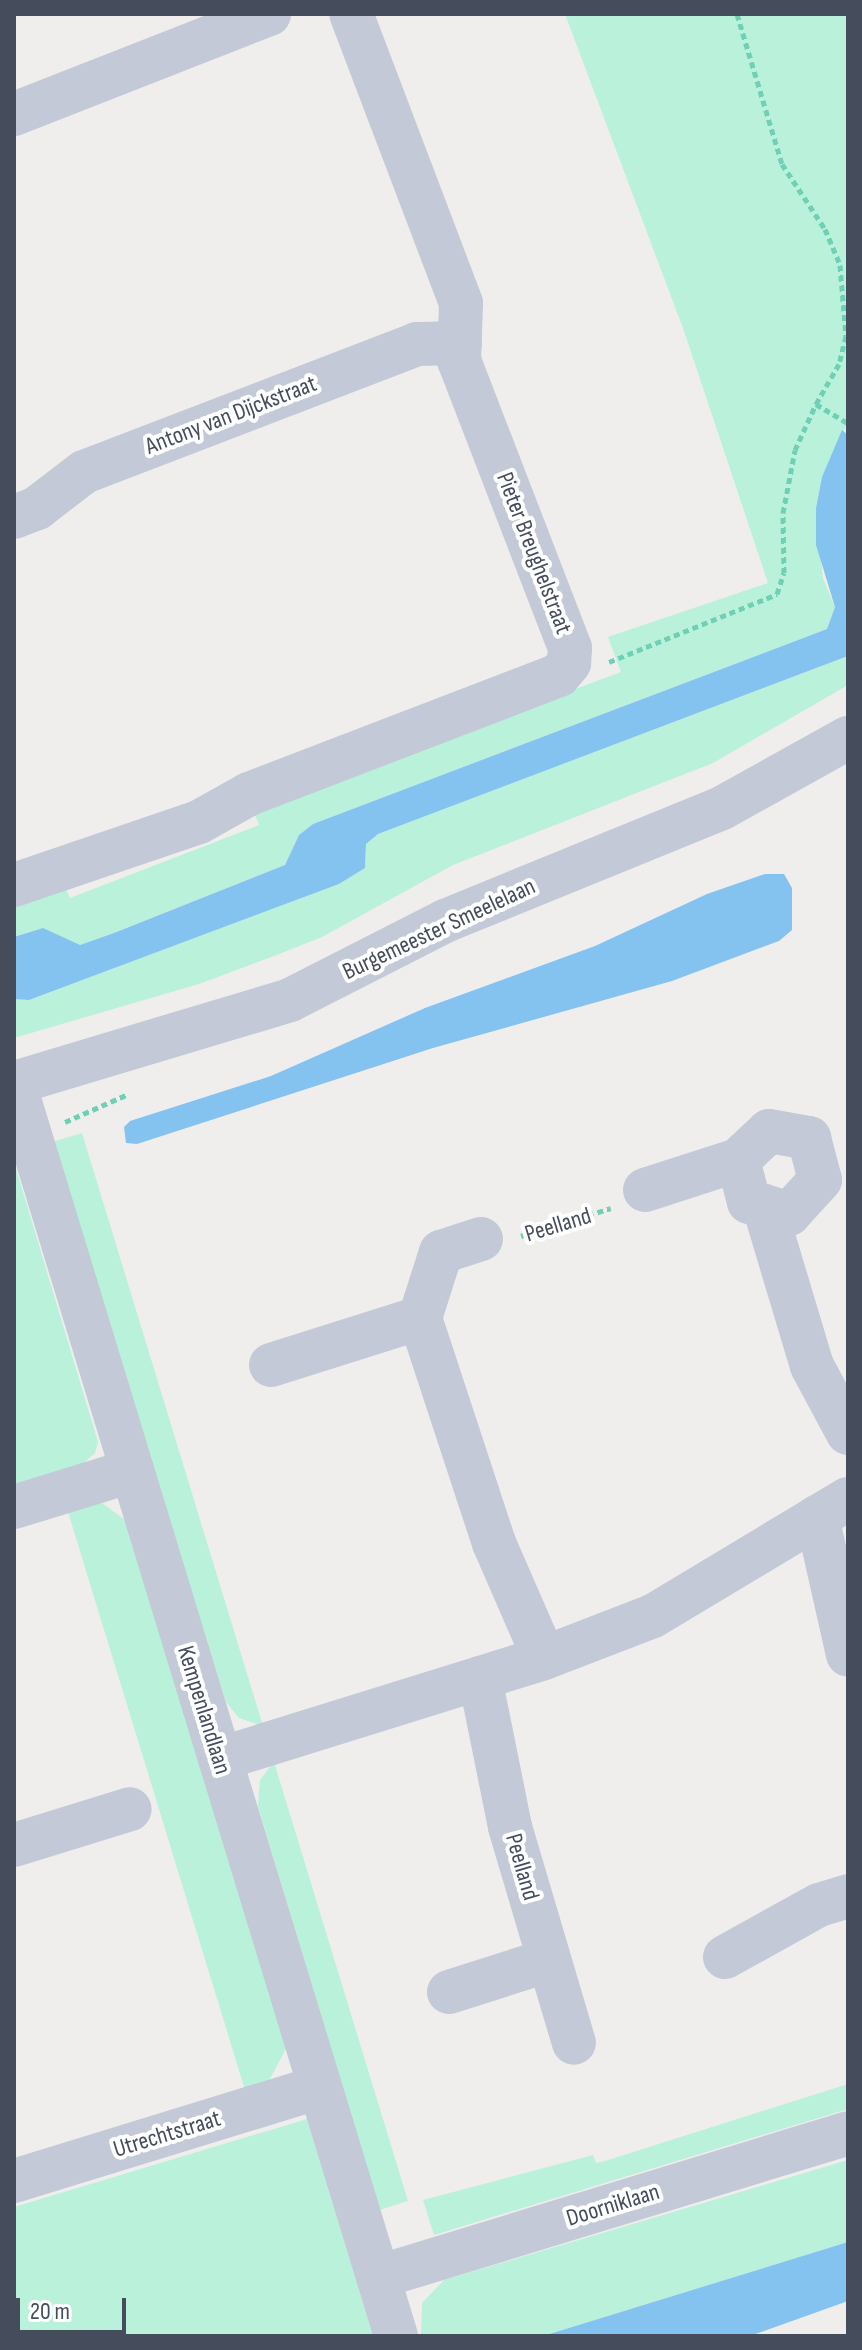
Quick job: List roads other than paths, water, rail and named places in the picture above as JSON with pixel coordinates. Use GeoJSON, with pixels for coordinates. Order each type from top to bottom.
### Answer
{"type":"FeatureCollection","features":[{"type":"Feature","properties":{"kind":"street"},"geometry":{"type":"LineString","coordinates":[[14,114],[269,14]]}},
{"type":"Feature","properties":{"kind":"street","name":"Pieter Breughelstraat"},"geometry":{"type":"LineString","coordinates":[[14,885],[199,822],[249,794],[559,675],[569,663],[570,648],[459,361],[461,303],[351,14]]}},
{"type":"Feature","properties":{"kind":"street","name":"Antony van Dijckstraat"},"geometry":{"type":"LineString","coordinates":[[14,517],[37,508],[84,472],[417,344],[460,343]]}},
{"type":"Feature","properties":{"kind":"street","name":"Burgemeester Smeelelaan"},"geometry":{"type":"LineString","coordinates":[[14,1083],[290,1000],[445,921],[722,808],[848,738]]}},
{"type":"Feature","properties":{"kind":"street","name":"Kempenlandlaan"},"geometry":{"type":"LineString","coordinates":[[14,1083],[396,2336]]}},
{"type":"Feature","properties":{"kind":"street"},"geometry":{"type":"LineString","coordinates":[[645,1190],[738,1160],[769,1131],[809,1138],[820,1180],[789,1214],[749,1202],[738,1160]]}},
{"type":"Feature","properties":{"kind":"street"},"geometry":{"type":"LineString","coordinates":[[764,1206],[812,1366],[848,1433]]}},
{"type":"Feature","properties":{"kind":"street"},"geometry":{"type":"LineString","coordinates":[[481,1239],[441,1252],[420,1318],[494,1543],[544,1658]]}},
{"type":"Feature","properties":{"kind":"street"},"geometry":{"type":"LineString","coordinates":[[271,1365],[420,1318]]}},
{"type":"Feature","properties":{"kind":"street"},"geometry":{"type":"LineString","coordinates":[[14,1507],[131,1471]]}},
{"type":"Feature","properties":{"kind":"street"},"geometry":{"type":"LineString","coordinates":[[220,1759],[544,1658],[665,1610],[833,1508],[848,1655]]}},
{"type":"Feature","properties":{"kind":"street","name":"Peelland"},"geometry":{"type":"LineString","coordinates":[[480,1678],[500,1788],[574,2043]]}},
{"type":"Feature","properties":{"kind":"street"},"geometry":{"type":"LineString","coordinates":[[14,1845],[130,1809]]}},
{"type":"Feature","properties":{"kind":"street"},"geometry":{"type":"LineString","coordinates":[[725,1957],[819,1905],[848,1896]]}},
{"type":"Feature","properties":{"kind":"street"},"geometry":{"type":"LineString","coordinates":[[449,1992],[549,1960]]}},
{"type":"Feature","properties":{"kind":"street","name":"Utrechtstraat"},"geometry":{"type":"LineString","coordinates":[[14,2181],[319,2087]]}},
{"type":"Feature","properties":{"kind":"street","name":"Doorniklaan"},"geometry":{"type":"LineString","coordinates":[[378,2277],[848,2133]]}},
{"type":"Feature","properties":{"kind":"water"},"geometry":{"type":"Polygon","coordinates":[[[842,430],[848,435],[848,656],[378,834],[366,844],[365,868],[339,884],[29,1000],[14,999],[14,937],[43,928],[80,945],[114,933],[285,865],[299,835],[313,824],[827,629],[835,607],[816,545],[816,508],[822,477],[842,430]]]}},
{"type":"Feature","properties":{"kind":"water"},"geometry":{"type":"Polygon","coordinates":[[[765,874],[784,874],[792,888],[792,930],[779,941],[672,981],[433,1048],[137,1144],[126,1143],[124,1127],[130,1121],[271,1076],[425,1008],[595,946],[707,894],[765,874]]]}},
{"type":"Feature","properties":{"kind":"water"},"geometry":{"type":"Polygon","coordinates":[[[848,2242],[848,2301],[750,2336],[543,2336],[848,2242]]]}}]}
